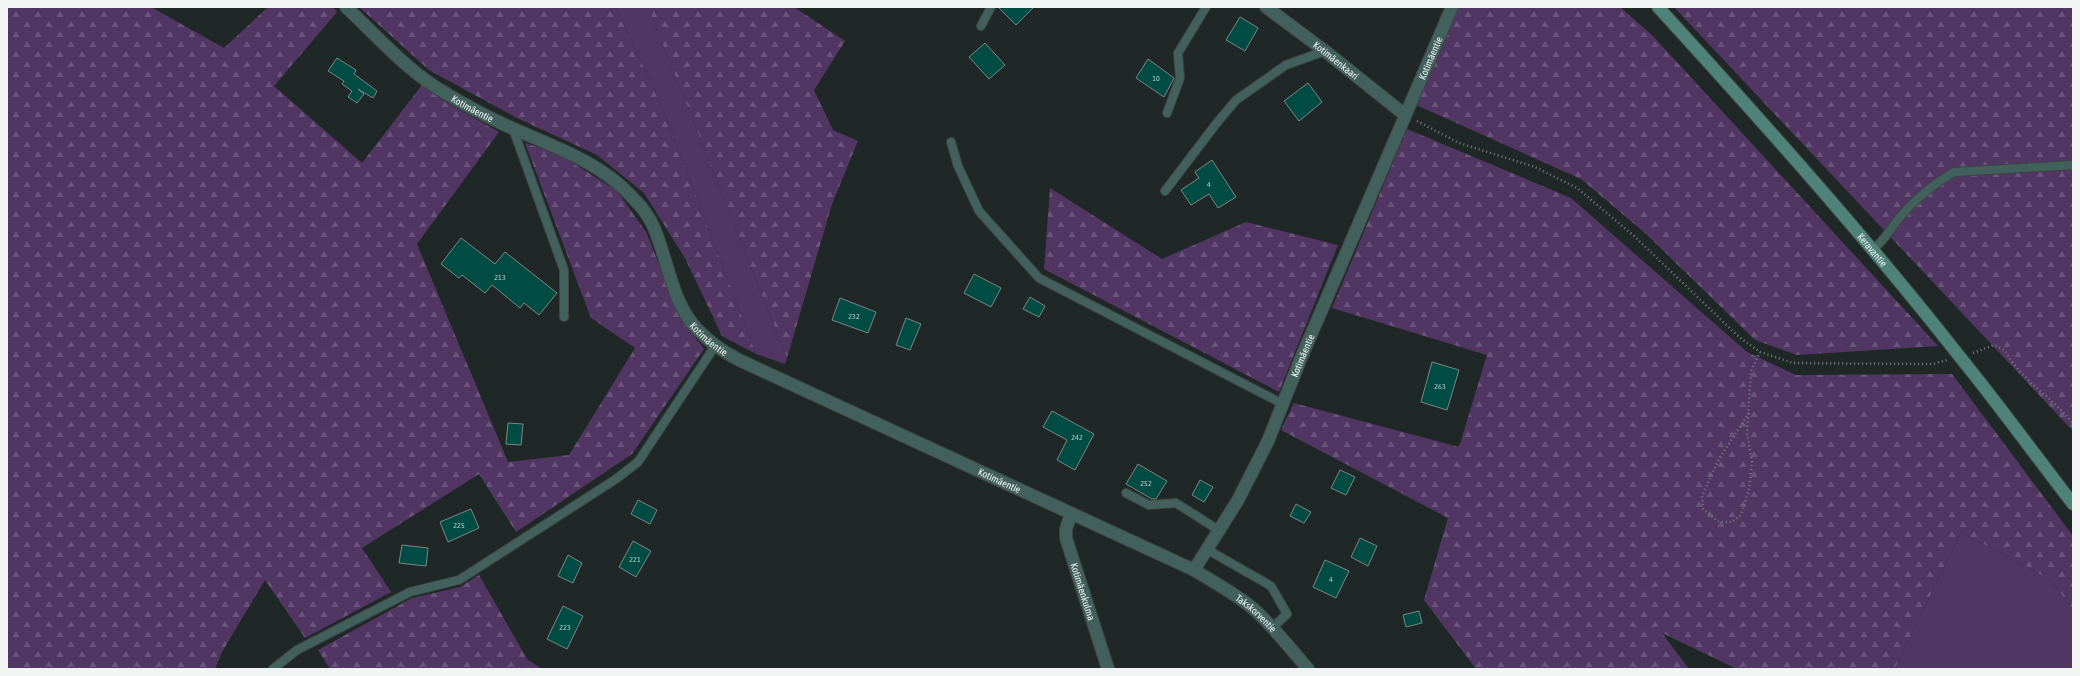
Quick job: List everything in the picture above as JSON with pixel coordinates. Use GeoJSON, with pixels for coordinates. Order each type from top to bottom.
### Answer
{"type":"FeatureCollection","features":[{"type":"Feature","properties":{"kind":"main road","name":"Keravantie"},"geometry":{"type":"LineString","coordinates":[[1658,7],[1752,110],[1873,250],[1960,356],[2073,504]]}},
{"type":"Feature","properties":{"kind":"street","name":"Kotimäentie"},"geometry":{"type":"LineString","coordinates":[[346,7],[416,72],[445,93],[513,129],[562,149],[593,166],[617,182],[634,198],[654,227],[671,280],[685,311],[696,329],[715,346],[739,360],[1194,570],[1220,531],[1238,500],[1264,448],[1452,7]]}},
{"type":"Feature","properties":{"kind":"street","name":"Kotimäenkaari"},"geometry":{"type":"LineString","coordinates":[[1266,7],[1325,51],[1405,115]]}},
{"type":"Feature","properties":{"kind":"street","name":"Kotimäenkulma"},"geometry":{"type":"LineString","coordinates":[[1071,514],[1066,529],[1066,538],[1108,669]]}},
{"type":"Feature","properties":{"kind":"street","name":"Takskorventie"},"geometry":{"type":"LineString","coordinates":[[1194,570],[1234,595],[1255,611],[1308,669]]}},
{"type":"Feature","properties":{"kind":"lane"},"geometry":{"type":"LineString","coordinates":[[981,26],[991,7]]}},
{"type":"Feature","properties":{"kind":"lane"},"geometry":{"type":"LineString","coordinates":[[1167,114],[1180,78],[1178,53],[1206,7]]}},
{"type":"Feature","properties":{"kind":"lane"},"geometry":{"type":"LineString","coordinates":[[1165,191],[1236,100],[1286,65],[1325,51]]}},
{"type":"Feature","properties":{"kind":"lane"},"geometry":{"type":"LineString","coordinates":[[513,129],[564,270],[564,317]]}},
{"type":"Feature","properties":{"kind":"lane"},"geometry":{"type":"LineString","coordinates":[[951,142],[958,166],[979,211],[1039,278],[1283,404]]}},
{"type":"Feature","properties":{"kind":"lane"},"geometry":{"type":"LineString","coordinates":[[1873,250],[1884,240],[1900,217],[1938,181],[1954,172],[2073,165]]}},
{"type":"Feature","properties":{"kind":"lane"},"geometry":{"type":"LineString","coordinates":[[273,669],[297,650],[410,592],[458,580],[616,479],[638,462],[715,346]]}},
{"type":"Feature","properties":{"kind":"lane"},"geometry":{"type":"LineString","coordinates":[[1126,493],[1149,505],[1176,503],[1220,531]]}},
{"type":"Feature","properties":{"kind":"lane"},"geometry":{"type":"LineString","coordinates":[[1208,550],[1272,586],[1286,614],[1272,628]]}},
{"type":"Feature","properties":{"kind":"path"},"geometry":{"type":"LineString","coordinates":[[1405,115],[1459,143],[1534,167],[1577,188],[1634,236],[1739,337],[1760,352],[1794,363],[1933,364],[1994,345],[2005,349],[2012,362],[2029,382],[2063,411],[2073,423]]}},
{"type":"Feature","properties":{"kind":"path"},"geometry":{"type":"LineString","coordinates":[[1749,413],[1719,459],[1702,496],[1703,509],[1719,522],[1732,522],[1741,514],[1749,488],[1752,462],[1748,433],[1749,413],[1751,371],[1760,352]]}},
{"type":"Feature","properties":{"kind":"green space"},"geometry":{"type":"Polygon","coordinates":[[[7,7],[151,7],[224,48],[268,7],[333,7],[337,12],[274,86],[362,163],[422,85],[441,99],[499,132],[417,244],[508,462],[569,455],[635,348],[591,318],[525,143],[559,154],[617,191],[646,232],[681,319],[704,349],[632,454],[516,532],[479,474],[362,548],[391,592],[305,638],[265,580],[222,652],[215,669],[7,669],[7,7]]]}},
{"type":"Feature","properties":{"kind":"green space"},"geometry":{"type":"Polygon","coordinates":[[[359,7],[616,7],[663,109],[756,354],[722,336],[685,258],[644,193],[597,155],[517,118],[429,70],[359,7]]]}},
{"type":"Feature","properties":{"kind":"green space"},"geometry":{"type":"Polygon","coordinates":[[[616,7],[648,7],[787,358],[785,364],[756,354],[663,109],[616,7]]]}},
{"type":"Feature","properties":{"kind":"green space"},"geometry":{"type":"Polygon","coordinates":[[[648,7],[794,7],[845,41],[814,90],[833,130],[858,141],[832,204],[787,358],[648,7]]]}},
{"type":"Feature","properties":{"kind":"green space"},"geometry":{"type":"Polygon","coordinates":[[[1457,7],[1620,7],[1652,35],[1938,346],[1797,355],[1755,340],[1645,233],[1581,179],[1414,104],[1457,7]]]}},
{"type":"Feature","properties":{"kind":"green space"},"geometry":{"type":"Polygon","coordinates":[[[1674,7],[2073,7],[2073,431],[1674,7]]]}},
{"type":"Feature","properties":{"kind":"green space"},"geometry":{"type":"Polygon","coordinates":[[[1407,129],[1571,198],[1747,352],[1796,375],[1952,374],[2073,536],[2073,610],[2052,581],[1961,532],[1895,669],[1737,669],[1662,633],[1689,669],[1476,669],[1424,600],[1448,518],[1281,430],[1294,403],[1459,447],[1487,355],[1332,308],[1407,129]]]}},
{"type":"Feature","properties":{"kind":"green space"},"geometry":{"type":"Polygon","coordinates":[[[1050,188],[1162,259],[1246,222],[1338,245],[1279,392],[1044,269],[1050,188]]]}},
{"type":"Feature","properties":{"kind":"green space"},"geometry":{"type":"Polygon","coordinates":[[[1961,532],[2052,581],[2073,610],[2073,669],[1895,669],[1961,532]]]}},
{"type":"Feature","properties":{"kind":"green space"},"geometry":{"type":"Polygon","coordinates":[[[479,575],[527,659],[519,669],[330,669],[318,650],[412,598],[460,587],[479,575]]]}},
{"type":"Feature","properties":{"kind":"green space"},"geometry":{"type":"Polygon","coordinates":[[[527,659],[542,669],[519,669],[527,659]]]}},
{"type":"Feature","properties":{"kind":"building"},"geometry":{"type":"Polygon","coordinates":[[[998,7],[1034,7],[1016,25],[998,7]]]}},
{"type":"Feature","properties":{"kind":"building"},"geometry":{"type":"Polygon","coordinates":[[[1240,17],[1258,28],[1245,51],[1226,40],[1240,17]]]}},
{"type":"Feature","properties":{"kind":"building"},"geometry":{"type":"Polygon","coordinates":[[[985,43],[1005,65],[989,79],[969,57],[985,43]]]}},
{"type":"Feature","properties":{"kind":"building"},"geometry":{"type":"Polygon","coordinates":[[[337,58],[356,70],[354,74],[377,91],[373,98],[358,89],[364,94],[357,103],[348,97],[352,91],[342,84],[344,81],[328,71],[337,58]]]}},
{"type":"Feature","properties":{"kind":"building"},"geometry":{"type":"Polygon","coordinates":[[[1148,59],[1174,78],[1164,97],[1136,78],[1148,59]]]}},
{"type":"Feature","properties":{"kind":"building"},"geometry":{"type":"Polygon","coordinates":[[[1308,83],[1322,102],[1299,121],[1284,101],[1308,83]]]}},
{"type":"Feature","properties":{"kind":"building"},"geometry":{"type":"Polygon","coordinates":[[[1212,160],[1236,197],[1218,208],[1209,194],[1191,205],[1181,190],[1199,178],[1195,172],[1212,160]]]}},
{"type":"Feature","properties":{"kind":"building"},"geometry":{"type":"Polygon","coordinates":[[[461,238],[495,264],[505,252],[557,293],[539,315],[524,303],[520,308],[492,285],[485,293],[462,275],[459,278],[441,264],[461,238]]]}},
{"type":"Feature","properties":{"kind":"building"},"geometry":{"type":"Polygon","coordinates":[[[974,274],[1001,288],[991,307],[964,293],[974,274]]]}},
{"type":"Feature","properties":{"kind":"building"},"geometry":{"type":"Polygon","coordinates":[[[1030,297],[1045,306],[1039,317],[1023,309],[1030,297]]]}},
{"type":"Feature","properties":{"kind":"building"},"geometry":{"type":"Polygon","coordinates":[[[840,298],[876,312],[868,333],[832,320],[840,298]]]}},
{"type":"Feature","properties":{"kind":"building"},"geometry":{"type":"Polygon","coordinates":[[[906,318],[921,324],[910,350],[896,345],[906,318]]]}},
{"type":"Feature","properties":{"kind":"building"},"geometry":{"type":"Polygon","coordinates":[[[1432,362],[1459,370],[1447,410],[1421,402],[1432,362]]]}},
{"type":"Feature","properties":{"kind":"building"},"geometry":{"type":"Polygon","coordinates":[[[1052,411],[1094,434],[1075,470],[1057,460],[1067,440],[1043,427],[1052,411]]]}},
{"type":"Feature","properties":{"kind":"building"},"geometry":{"type":"Polygon","coordinates":[[[508,423],[523,424],[521,445],[506,444],[508,423]]]}},
{"type":"Feature","properties":{"kind":"building"},"geometry":{"type":"Polygon","coordinates":[[[1138,464],[1167,481],[1156,499],[1152,499],[1126,484],[1138,464]]]}},
{"type":"Feature","properties":{"kind":"building"},"geometry":{"type":"Polygon","coordinates":[[[1340,470],[1355,477],[1346,495],[1331,488],[1340,470]]]}},
{"type":"Feature","properties":{"kind":"building"},"geometry":{"type":"Polygon","coordinates":[[[1200,480],[1213,487],[1204,502],[1192,495],[1200,480]]]}},
{"type":"Feature","properties":{"kind":"building"},"geometry":{"type":"Polygon","coordinates":[[[638,500],[657,510],[650,524],[631,514],[638,500]]]}},
{"type":"Feature","properties":{"kind":"building"},"geometry":{"type":"Polygon","coordinates":[[[1296,504],[1311,512],[1304,523],[1290,516],[1296,504]]]}},
{"type":"Feature","properties":{"kind":"building"},"geometry":{"type":"Polygon","coordinates":[[[471,509],[479,528],[448,542],[440,522],[471,509]]]}},
{"type":"Feature","properties":{"kind":"building"},"geometry":{"type":"Polygon","coordinates":[[[1360,538],[1377,546],[1368,566],[1351,557],[1360,538]]]}},
{"type":"Feature","properties":{"kind":"building"},"geometry":{"type":"Polygon","coordinates":[[[633,541],[651,551],[636,577],[619,567],[633,541]]]}},
{"type":"Feature","properties":{"kind":"building"},"geometry":{"type":"Polygon","coordinates":[[[402,545],[428,548],[426,566],[399,563],[402,545]]]}},
{"type":"Feature","properties":{"kind":"building"},"geometry":{"type":"Polygon","coordinates":[[[568,555],[582,563],[573,583],[558,576],[568,555]]]}},
{"type":"Feature","properties":{"kind":"building"},"geometry":{"type":"Polygon","coordinates":[[[1325,560],[1349,571],[1336,598],[1313,587],[1325,560]]]}},
{"type":"Feature","properties":{"kind":"building"},"geometry":{"type":"Polygon","coordinates":[[[563,606],[583,616],[567,649],[547,639],[563,606]]]}},
{"type":"Feature","properties":{"kind":"building"},"geometry":{"type":"Polygon","coordinates":[[[1419,611],[1422,623],[1406,627],[1403,615],[1419,611]]]}}]}
